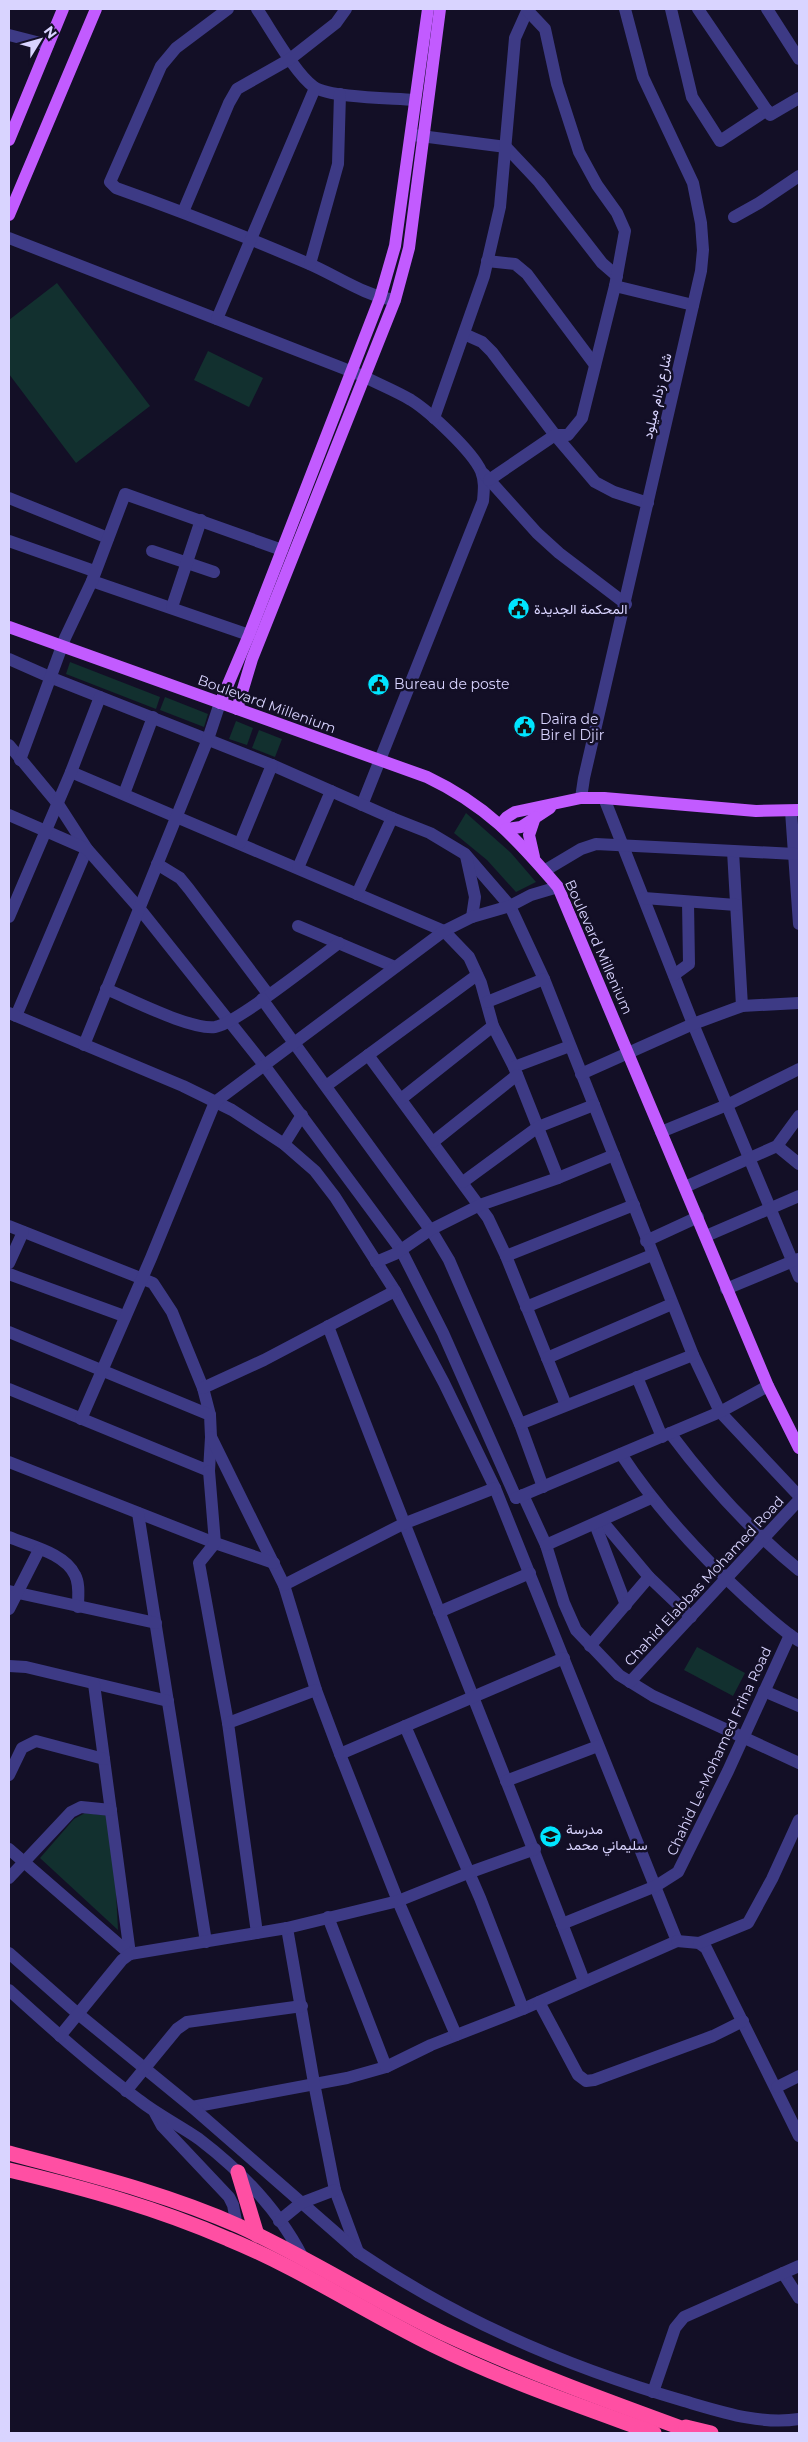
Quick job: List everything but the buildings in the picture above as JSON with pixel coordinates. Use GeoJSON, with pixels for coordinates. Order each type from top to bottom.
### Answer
{"type":"FeatureCollection","features":[{"type":"Feature","properties":{"kind":"highway"},"geometry":{"type":"LineString","coordinates":[[9,2153],[139,2188],[238,2226],[303,2258],[387,2306],[445,2334],[580,2390],[655,2426],[711,2433]]}},
{"type":"Feature","properties":{"kind":"highway"},"geometry":{"type":"LineString","coordinates":[[9,2170],[104,2193],[208,2230],[277,2262],[435,2346],[562,2399],[655,2426],[695,2433]]}},
{"type":"Feature","properties":{"kind":"highway"},"geometry":{"type":"LineString","coordinates":[[238,2172],[257,2235]]}},
{"type":"Feature","properties":{"kind":"main road"},"geometry":{"type":"LineString","coordinates":[[9,139],[63,9]]}},
{"type":"Feature","properties":{"kind":"main road"},"geometry":{"type":"LineString","coordinates":[[9,215],[96,9]]}},
{"type":"Feature","properties":{"kind":"main road"},"geometry":{"type":"LineString","coordinates":[[237,709],[252,659],[357,374],[380,298],[394,246],[428,9]]}},
{"type":"Feature","properties":{"kind":"main road"},"geometry":{"type":"LineString","coordinates":[[220,703],[282,550],[357,374],[395,300],[409,248],[425,137],[440,9]]}},
{"type":"Feature","properties":{"kind":"main road","name":"Boulevard Millenium"},"geometry":{"type":"LineString","coordinates":[[9,627],[380,760],[441,784],[486,812],[503,827],[558,887],[630,1052],[661,1132],[768,1386],[799,1448]]}},
{"type":"Feature","properties":{"kind":"main road"},"geometry":{"type":"LineString","coordinates":[[503,827],[511,814],[533,813],[581,798],[604,798],[726,809],[795,811]]}},
{"type":"Feature","properties":{"kind":"main road"},"geometry":{"type":"LineString","coordinates":[[486,812],[533,813]]}},
{"type":"Feature","properties":{"kind":"main road"},"geometry":{"type":"LineString","coordinates":[[533,813],[529,835],[534,860]]}},
{"type":"Feature","properties":{"kind":"street"},"geometry":{"type":"LineString","coordinates":[[228,9],[176,48],[161,66],[110,182],[116,188],[183,212],[310,264],[380,298],[395,300]]}},
{"type":"Feature","properties":{"kind":"street"},"geometry":{"type":"LineString","coordinates":[[257,9],[290,58],[315,88],[340,94],[414,100]]}},
{"type":"Feature","properties":{"kind":"street"},"geometry":{"type":"LineString","coordinates":[[183,212],[229,102],[237,89],[290,58],[336,23],[346,9]]}},
{"type":"Feature","properties":{"kind":"street"},"geometry":{"type":"LineString","coordinates":[[434,418],[464,334],[487,261],[500,207],[515,38],[528,9],[545,29],[557,84],[579,152],[597,185],[623,224],[624,237],[616,281],[582,418],[568,435],[555,435],[485,475]]}},
{"type":"Feature","properties":{"kind":"street","name":"شارع زدام ميلود"},"geometry":{"type":"LineString","coordinates":[[581,798],[584,778],[626,604],[701,271],[703,250],[696,193],[688,170],[643,77],[625,9]]}},
{"type":"Feature","properties":{"kind":"street"},"geometry":{"type":"LineString","coordinates":[[671,9],[692,97],[720,141],[767,110]]}},
{"type":"Feature","properties":{"kind":"street"},"geometry":{"type":"LineString","coordinates":[[698,9],[770,115],[799,98]]}},
{"type":"Feature","properties":{"kind":"street"},"geometry":{"type":"LineString","coordinates":[[767,9],[799,58]]}},
{"type":"Feature","properties":{"kind":"street"},"geometry":{"type":"LineString","coordinates":[[9,34],[48,45]]}},
{"type":"Feature","properties":{"kind":"street"},"geometry":{"type":"LineString","coordinates":[[217,319],[315,88]]}},
{"type":"Feature","properties":{"kind":"street"},"geometry":{"type":"LineString","coordinates":[[310,264],[338,164],[340,94]]}},
{"type":"Feature","properties":{"kind":"street"},"geometry":{"type":"LineString","coordinates":[[411,135],[506,147],[539,182],[616,281],[693,305]]}},
{"type":"Feature","properties":{"kind":"street"},"geometry":{"type":"LineString","coordinates":[[734,217],[760,203],[799,176]]}},
{"type":"Feature","properties":{"kind":"street"},"geometry":{"type":"LineString","coordinates":[[9,238],[357,374],[411,401],[434,418],[460,444],[532,528],[559,553],[626,604]]}},
{"type":"Feature","properties":{"kind":"street"},"geometry":{"type":"LineString","coordinates":[[487,261],[515,264],[527,274],[595,365]]}},
{"type":"Feature","properties":{"kind":"street"},"geometry":{"type":"LineString","coordinates":[[464,334],[482,342],[492,352],[555,435],[595,482],[614,492],[648,503]]}},
{"type":"Feature","properties":{"kind":"street"},"geometry":{"type":"LineString","coordinates":[[362,805],[483,501],[485,475]]}},
{"type":"Feature","properties":{"kind":"street"},"geometry":{"type":"LineString","coordinates":[[20,760],[52,678],[62,646],[93,576],[125,494],[282,550]]}},
{"type":"Feature","properties":{"kind":"street"},"geometry":{"type":"LineString","coordinates":[[9,498],[108,538]]}},
{"type":"Feature","properties":{"kind":"street"},"geometry":{"type":"LineString","coordinates":[[172,607],[201,520]]}},
{"type":"Feature","properties":{"kind":"street"},"geometry":{"type":"LineString","coordinates":[[9,541],[172,607],[249,635]]}},
{"type":"Feature","properties":{"kind":"street"},"geometry":{"type":"LineString","coordinates":[[152,551],[214,572]]}},
{"type":"Feature","properties":{"kind":"street"},"geometry":{"type":"LineString","coordinates":[[9,659],[52,678],[272,765],[430,833],[465,854],[510,906],[544,980],[693,1356],[720,1412],[799,1498]]}},
{"type":"Feature","properties":{"kind":"street"},"geometry":{"type":"LineString","coordinates":[[9,917],[47,831],[100,697]]}},
{"type":"Feature","properties":{"kind":"street"},"geometry":{"type":"LineString","coordinates":[[84,1045],[208,739],[220,703]]}},
{"type":"Feature","properties":{"kind":"street"},"geometry":{"type":"LineString","coordinates":[[124,794],[153,718]]}},
{"type":"Feature","properties":{"kind":"street"},"geometry":{"type":"LineString","coordinates":[[9,746],[58,804],[87,849],[139,908],[230,1021],[401,1250],[443,1332],[520,1496],[546,1544],[564,1603],[576,1630],[619,1675],[653,1696],[799,1763]]}},
{"type":"Feature","properties":{"kind":"street"},"geometry":{"type":"LineString","coordinates":[[240,843],[272,765]]}},
{"type":"Feature","properties":{"kind":"street"},"geometry":{"type":"LineString","coordinates":[[71,772],[444,932],[469,957],[487,1002],[493,1026],[516,1071],[558,1178]]}},
{"type":"Feature","properties":{"kind":"street"},"geometry":{"type":"LineString","coordinates":[[298,868],[331,791]]}},
{"type":"Feature","properties":{"kind":"street"},"geometry":{"type":"LineString","coordinates":[[604,798],[693,1024],[770,1209],[796,1260],[799,1277]]}},
{"type":"Feature","properties":{"kind":"street"},"geometry":{"type":"LineString","coordinates":[[795,811],[794,854],[799,924]]}},
{"type":"Feature","properties":{"kind":"street"},"geometry":{"type":"LineString","coordinates":[[9,815],[87,849]]}},
{"type":"Feature","properties":{"kind":"street"},"geometry":{"type":"LineString","coordinates":[[357,894],[392,818]]}},
{"type":"Feature","properties":{"kind":"street"},"geometry":{"type":"LineString","coordinates":[[544,871],[581,849],[596,844],[794,854]]}},
{"type":"Feature","properties":{"kind":"street"},"geometry":{"type":"LineString","coordinates":[[87,849],[12,1015],[232,1110],[284,1144],[320,1177],[336,1197],[395,1292],[444,1383],[496,1488],[677,1941]]}},
{"type":"Feature","properties":{"kind":"street"},"geometry":{"type":"LineString","coordinates":[[733,852],[742,1006]]}},
{"type":"Feature","properties":{"kind":"street"},"geometry":{"type":"LineString","coordinates":[[465,854],[474,891],[472,917]]}},
{"type":"Feature","properties":{"kind":"street"},"geometry":{"type":"LineString","coordinates":[[157,864],[180,878],[189,889],[265,997],[294,1042],[430,1230],[448,1260],[520,1424],[543,1487]]}},
{"type":"Feature","properties":{"kind":"street"},"geometry":{"type":"LineString","coordinates":[[81,1419],[124,1316],[142,1279],[215,1102],[444,932],[472,917],[510,906],[531,895],[558,887]]}},
{"type":"Feature","properties":{"kind":"street"},"geometry":{"type":"LineString","coordinates":[[644,898],[736,905]]}},
{"type":"Feature","properties":{"kind":"street"},"geometry":{"type":"LineString","coordinates":[[674,975],[689,964],[688,902]]}},
{"type":"Feature","properties":{"kind":"street"},"geometry":{"type":"LineString","coordinates":[[298,926],[395,967]]}},
{"type":"Feature","properties":{"kind":"street"},"geometry":{"type":"LineString","coordinates":[[106,989],[203,1026],[216,1027],[230,1021],[339,943]]}},
{"type":"Feature","properties":{"kind":"street"},"geometry":{"type":"LineString","coordinates":[[326,1086],[477,975]]}},
{"type":"Feature","properties":{"kind":"street"},"geometry":{"type":"LineString","coordinates":[[487,1002],[544,980]]}},
{"type":"Feature","properties":{"kind":"street"},"geometry":{"type":"LineString","coordinates":[[581,1074],[693,1024],[742,1006],[799,1003]]}},
{"type":"Feature","properties":{"kind":"street"},"geometry":{"type":"LineString","coordinates":[[401,1099],[493,1026]]}},
{"type":"Feature","properties":{"kind":"street"},"geometry":{"type":"LineString","coordinates":[[433,1142],[516,1071],[570,1046]]}},
{"type":"Feature","properties":{"kind":"street"},"geometry":{"type":"LineString","coordinates":[[368,1055],[480,1205],[506,1256],[566,1405]]}},
{"type":"Feature","properties":{"kind":"street"},"geometry":{"type":"LineString","coordinates":[[661,1132],[727,1105],[799,1069]]}},
{"type":"Feature","properties":{"kind":"street"},"geometry":{"type":"LineString","coordinates":[[463,1182],[538,1127],[594,1105]]}},
{"type":"Feature","properties":{"kind":"street"},"geometry":{"type":"LineString","coordinates":[[284,1144],[302,1115]]}},
{"type":"Feature","properties":{"kind":"street"},"geometry":{"type":"LineString","coordinates":[[685,1187],[777,1146],[799,1116]]}},
{"type":"Feature","properties":{"kind":"street"},"geometry":{"type":"LineString","coordinates":[[777,1146],[799,1164]]}},
{"type":"Feature","properties":{"kind":"street"},"geometry":{"type":"LineString","coordinates":[[376,1262],[401,1250],[430,1230],[480,1205],[558,1178],[614,1155]]}},
{"type":"Feature","properties":{"kind":"street"},"geometry":{"type":"LineString","coordinates":[[706,1236],[799,1196]]}},
{"type":"Feature","properties":{"kind":"street"},"geometry":{"type":"LineString","coordinates":[[506,1256],[634,1205]]}},
{"type":"Feature","properties":{"kind":"street"},"geometry":{"type":"LineString","coordinates":[[646,1240],[698,1217]]}},
{"type":"Feature","properties":{"kind":"street"},"geometry":{"type":"LineString","coordinates":[[9,1226],[153,1283],[172,1312],[203,1388],[210,1415],[209,1471],[215,1543],[199,1563],[228,1723],[257,1933]]}},
{"type":"Feature","properties":{"kind":"street"},"geometry":{"type":"LineString","coordinates":[[9,1263],[23,1232]]}},
{"type":"Feature","properties":{"kind":"street"},"geometry":{"type":"LineString","coordinates":[[526,1307],[652,1255]]}},
{"type":"Feature","properties":{"kind":"street"},"geometry":{"type":"LineString","coordinates":[[726,1288],[796,1260]]}},
{"type":"Feature","properties":{"kind":"street"},"geometry":{"type":"LineString","coordinates":[[9,1274],[124,1316]]}},
{"type":"Feature","properties":{"kind":"street"},"geometry":{"type":"LineString","coordinates":[[203,1388],[226,1379],[395,1292]]}},
{"type":"Feature","properties":{"kind":"street"},"geometry":{"type":"LineString","coordinates":[[547,1358],[672,1304]]}},
{"type":"Feature","properties":{"kind":"street"},"geometry":{"type":"LineString","coordinates":[[328,1326],[403,1524],[535,1850],[584,1982]]}},
{"type":"Feature","properties":{"kind":"street"},"geometry":{"type":"LineString","coordinates":[[9,1332],[210,1415]]}},
{"type":"Feature","properties":{"kind":"street"},"geometry":{"type":"LineString","coordinates":[[520,1424],[693,1356]]}},
{"type":"Feature","properties":{"kind":"street"},"geometry":{"type":"LineString","coordinates":[[637,1377],[666,1435],[763,1539],[799,1570]]}},
{"type":"Feature","properties":{"kind":"street"},"geometry":{"type":"LineString","coordinates":[[501,1503],[720,1412],[768,1386]]}},
{"type":"Feature","properties":{"kind":"street"},"geometry":{"type":"LineString","coordinates":[[9,1389],[209,1471]]}},
{"type":"Feature","properties":{"kind":"street"},"geometry":{"type":"LineString","coordinates":[[784,1420],[799,1433]]}},
{"type":"Feature","properties":{"kind":"street"},"geometry":{"type":"LineString","coordinates":[[211,1437],[284,1586],[316,1690],[340,1754],[398,1901],[456,2036]]}},
{"type":"Feature","properties":{"kind":"street"},"geometry":{"type":"LineString","coordinates":[[621,1454],[651,1498],[726,1579],[796,1638]]}},
{"type":"Feature","properties":{"kind":"street"},"geometry":{"type":"LineString","coordinates":[[9,1462],[215,1543],[274,1563]]}},
{"type":"Feature","properties":{"kind":"street"},"geometry":{"type":"LineString","coordinates":[[284,1586],[403,1524],[496,1488]]}},
{"type":"Feature","properties":{"kind":"street"},"geometry":{"type":"LineString","coordinates":[[546,1544],[651,1498]]}},
{"type":"Feature","properties":{"kind":"street","name":"Chahid Elabbas Mohamed Road"},"geometry":{"type":"LineString","coordinates":[[630,1682],[799,1498]]}},
{"type":"Feature","properties":{"kind":"street"},"geometry":{"type":"LineString","coordinates":[[138,1513],[206,1942]]}},
{"type":"Feature","properties":{"kind":"street"},"geometry":{"type":"LineString","coordinates":[[598,1522],[649,1577],[691,1617]]}},
{"type":"Feature","properties":{"kind":"street"},"geometry":{"type":"LineString","coordinates":[[598,1522],[626,1605]]}},
{"type":"Feature","properties":{"kind":"street"},"geometry":{"type":"LineString","coordinates":[[9,1537],[58,1558],[69,1566],[76,1576],[78,1606]]}},
{"type":"Feature","properties":{"kind":"street"},"geometry":{"type":"LineString","coordinates":[[9,1609],[12,1592],[40,1550]]}},
{"type":"Feature","properties":{"kind":"street"},"geometry":{"type":"LineString","coordinates":[[439,1612],[530,1573]]}},
{"type":"Feature","properties":{"kind":"street"},"geometry":{"type":"LineString","coordinates":[[590,1646],[649,1577]]}},
{"type":"Feature","properties":{"kind":"street"},"geometry":{"type":"LineString","coordinates":[[12,1592],[156,1623]]}},
{"type":"Feature","properties":{"kind":"street","name":"Chahid Le-Mohamed Friha Road"},"geometry":{"type":"LineString","coordinates":[[562,1924],[656,1886],[675,1876],[682,1867],[764,1691],[796,1638]]}},
{"type":"Feature","properties":{"kind":"street"},"geometry":{"type":"LineString","coordinates":[[340,1754],[564,1658]]}},
{"type":"Feature","properties":{"kind":"street"},"geometry":{"type":"LineString","coordinates":[[9,1666],[26,1667],[168,1701]]}},
{"type":"Feature","properties":{"kind":"street"},"geometry":{"type":"LineString","coordinates":[[94,1684],[130,1954]]}},
{"type":"Feature","properties":{"kind":"street"},"geometry":{"type":"LineString","coordinates":[[228,1723],[316,1690]]}},
{"type":"Feature","properties":{"kind":"street"},"geometry":{"type":"LineString","coordinates":[[764,1691],[799,1706]]}},
{"type":"Feature","properties":{"kind":"street"},"geometry":{"type":"LineString","coordinates":[[405,1726],[480,1898],[523,2009]]}},
{"type":"Feature","properties":{"kind":"street"},"geometry":{"type":"LineString","coordinates":[[9,1775],[22,1748],[36,1741],[104,1759]]}},
{"type":"Feature","properties":{"kind":"street"},"geometry":{"type":"LineString","coordinates":[[506,1781],[598,1746]]}},
{"type":"Feature","properties":{"kind":"street"},"geometry":{"type":"LineString","coordinates":[[9,1878],[72,1812],[82,1807],[111,1810]]}},
{"type":"Feature","properties":{"kind":"street"},"geometry":{"type":"LineString","coordinates":[[192,2108],[346,2078],[386,2067],[431,2045],[523,2009],[677,1941],[699,1942],[748,1923],[793,1844],[799,1820]]}},
{"type":"Feature","properties":{"kind":"street"},"geometry":{"type":"LineString","coordinates":[[9,1850],[130,1954]]}},
{"type":"Feature","properties":{"kind":"street"},"geometry":{"type":"LineString","coordinates":[[60,2036],[122,1960],[130,1954],[287,1928],[398,1901],[468,1873],[535,1850]]}},
{"type":"Feature","properties":{"kind":"street"},"geometry":{"type":"LineString","coordinates":[[328,1918],[386,2067]]}},
{"type":"Feature","properties":{"kind":"street"},"geometry":{"type":"LineString","coordinates":[[287,1928],[314,2084],[336,2190],[358,2252]]}},
{"type":"Feature","properties":{"kind":"street"},"geometry":{"type":"LineString","coordinates":[[699,1942],[706,1948],[777,2087],[799,2136]]}},
{"type":"Feature","properties":{"kind":"street"},"geometry":{"type":"LineString","coordinates":[[9,1953],[77,2013],[146,2068],[358,2252],[385,2271],[454,2311],[553,2354],[653,2392],[724,2413],[780,2421],[799,2419]]}},
{"type":"Feature","properties":{"kind":"street"},"geometry":{"type":"LineString","coordinates":[[9,1990],[126,2091],[155,2113],[166,2116],[200,2140],[238,2172],[258,2193],[303,2258]]}},
{"type":"Feature","properties":{"kind":"street"},"geometry":{"type":"LineString","coordinates":[[539,2002],[578,2075],[586,2081],[594,2080],[712,2036],[743,2020]]}},
{"type":"Feature","properties":{"kind":"street"},"geometry":{"type":"LineString","coordinates":[[126,2091],[177,2028],[188,2022],[302,2006]]}},
{"type":"Feature","properties":{"kind":"street"},"geometry":{"type":"LineString","coordinates":[[777,2087],[799,2076]]}},
{"type":"Feature","properties":{"kind":"street"},"geometry":{"type":"LineString","coordinates":[[155,2113],[162,2126],[229,2197],[238,2226]]}},
{"type":"Feature","properties":{"kind":"street"},"geometry":{"type":"LineString","coordinates":[[279,2221],[301,2203],[336,2190]]}},
{"type":"Feature","properties":{"kind":"street"},"geometry":{"type":"LineString","coordinates":[[653,2392],[675,2328],[684,2317],[799,2266]]}},
{"type":"Feature","properties":{"kind":"street"},"geometry":{"type":"LineString","coordinates":[[783,2274],[799,2298]]}},
{"type":"Feature","properties":{"kind":"green space"},"geometry":{"type":"Polygon","coordinates":[[[57,283],[150,406],[76,463],[9,374],[9,320],[57,283]]]}},
{"type":"Feature","properties":{"kind":"green space"},"geometry":{"type":"Polygon","coordinates":[[[208,351],[263,378],[249,407],[194,380],[208,351]]]}},
{"type":"Feature","properties":{"kind":"green space"},"geometry":{"type":"Polygon","coordinates":[[[70,662],[160,697],[156,709],[66,674],[70,662]]]}},
{"type":"Feature","properties":{"kind":"green space"},"geometry":{"type":"Polygon","coordinates":[[[165,697],[208,714],[204,727],[160,710],[165,697]]]}},
{"type":"Feature","properties":{"kind":"green space"},"geometry":{"type":"Polygon","coordinates":[[[236,721],[253,728],[247,745],[229,739],[236,721]]]}},
{"type":"Feature","properties":{"kind":"green space"},"geometry":{"type":"Polygon","coordinates":[[[259,730],[282,739],[275,757],[252,748],[259,730]]]}},
{"type":"Feature","properties":{"kind":"green space"},"geometry":{"type":"Polygon","coordinates":[[[466,813],[511,853],[536,882],[516,892],[487,860],[454,833],[466,813]]]}},
{"type":"Feature","properties":{"kind":"green space"},"geometry":{"type":"Polygon","coordinates":[[[697,1647],[745,1673],[733,1696],[684,1670],[697,1647]]]}},
{"type":"Feature","properties":{"kind":"green space"},"geometry":{"type":"Polygon","coordinates":[[[85,1813],[112,1816],[118,1930],[40,1858],[74,1819],[85,1813]]]}},
{"type":"Feature","properties":{"kind":"place","name":"المحكمة الجديدة"},"geometry":{"type":"Point","coordinates":[518,609]}},
{"type":"Feature","properties":{"kind":"place","name":"Bureau de poste"},"geometry":{"type":"Point","coordinates":[378,684]}},
{"type":"Feature","properties":{"kind":"place","name":"Daïra de Bir el Djir"},"geometry":{"type":"Point","coordinates":[524,727]}},
{"type":"Feature","properties":{"kind":"place","name":"مدرسة سليماني محمد"},"geometry":{"type":"Point","coordinates":[550,1837]}}]}
